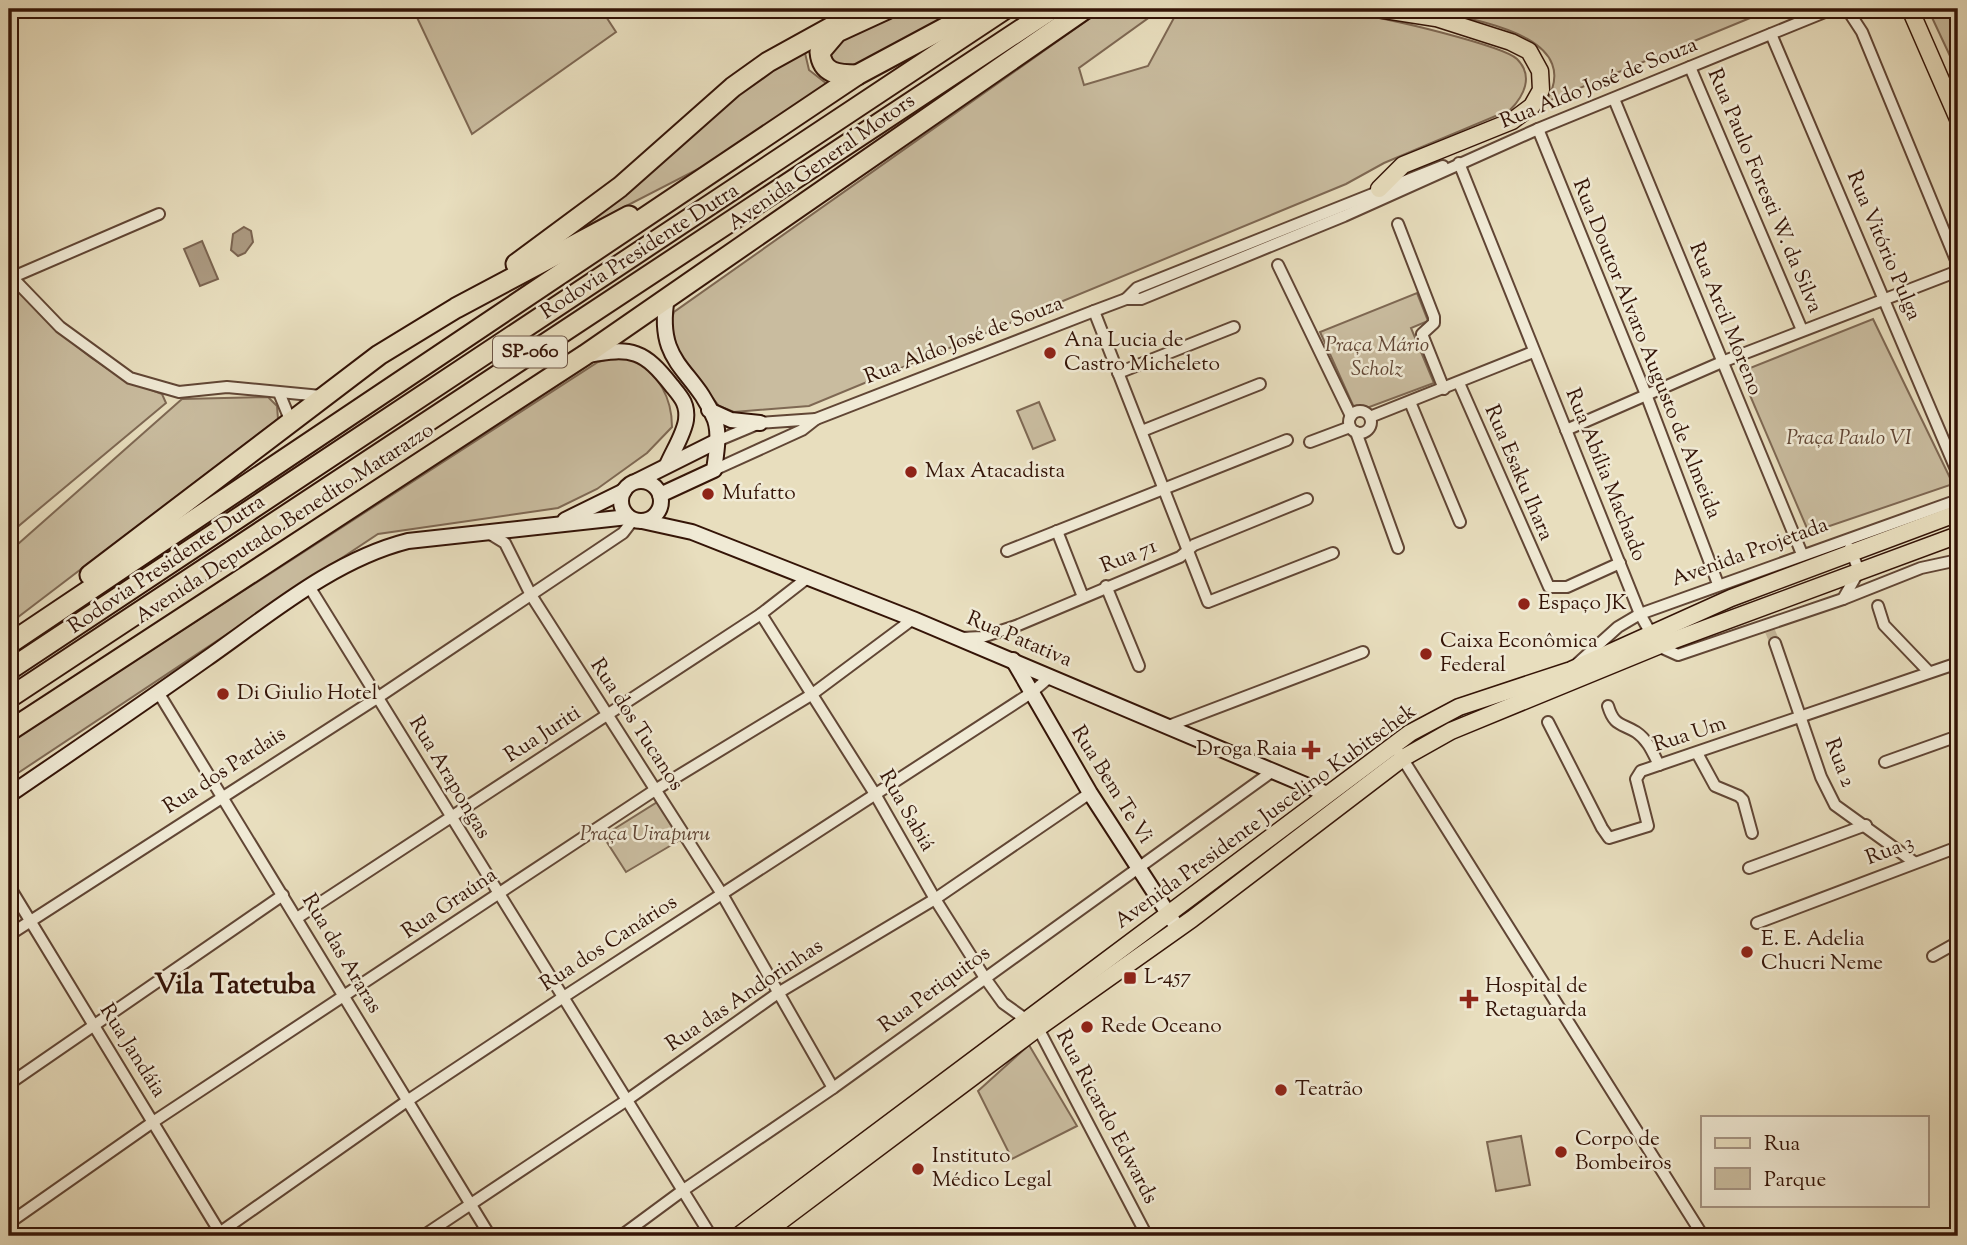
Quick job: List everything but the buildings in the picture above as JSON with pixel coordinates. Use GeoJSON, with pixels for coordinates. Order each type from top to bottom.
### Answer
{"type":"FeatureCollection","features":[{"type":"Feature","properties":{"kind":"highway"},"geometry":{"type":"LineString","coordinates":[[456,308],[596,207],[733,87],[768,62],[864,9]]}},
{"type":"Feature","properties":{"kind":"highway"},"geometry":{"type":"LineString","coordinates":[[857,75],[837,75],[827,70],[821,62],[820,52],[837,32],[887,9]]}},
{"type":"Feature","properties":{"kind":"highway"},"geometry":{"type":"LineString","coordinates":[[9,643],[857,75],[980,9]]}},
{"type":"Feature","properties":{"kind":"highway","name":"Rodovia Presidente Dutra"},"geometry":{"type":"LineString","coordinates":[[9,670],[1005,9]]}},
{"type":"Feature","properties":{"kind":"highway","name":"Rodovia Presidente Dutra"},"geometry":{"type":"LineString","coordinates":[[9,698],[1052,9]]}},
{"type":"Feature","properties":{"kind":"highway","name":"Avenida General Motors"},"geometry":{"type":"LineString","coordinates":[[585,355],[1084,9]]}},
{"type":"Feature","properties":{"kind":"highway"},"geometry":{"type":"LineString","coordinates":[[9,637],[379,355],[456,308],[727,164]]}},
{"type":"Feature","properties":{"kind":"highway","name":"Avenida Deputado Benedito Matarazzo"},"geometry":{"type":"LineString","coordinates":[[9,731],[585,355]]}},
{"type":"Feature","properties":{"kind":"main road"},"geometry":{"type":"LineString","coordinates":[[1378,9],[1436,18],[1511,42],[1529,51],[1540,71],[1541,90],[1532,106],[1512,121],[1403,165],[1379,189]]}},
{"type":"Feature","properties":{"kind":"main road"},"geometry":{"type":"LineString","coordinates":[[1910,9],[1958,119]]}},
{"type":"Feature","properties":{"kind":"main road"},"geometry":{"type":"LineString","coordinates":[[9,795],[310,588],[347,564],[378,549],[408,541],[653,517],[661,499],[714,470],[717,441],[716,422],[666,346],[663,320],[667,297]]}},
{"type":"Feature","properties":{"kind":"main road"},"geometry":{"type":"LineString","coordinates":[[585,355],[618,350],[639,353],[653,362],[686,404],[686,422],[667,465]]}},
{"type":"Feature","properties":{"kind":"main road"},"geometry":{"type":"LineString","coordinates":[[709,410],[731,420],[760,423]]}},
{"type":"Feature","properties":{"kind":"main road"},"geometry":{"type":"LineString","coordinates":[[554,526],[717,441]]}},
{"type":"Feature","properties":{"kind":"main road"},"geometry":{"type":"LineString","coordinates":[[636,482],[648,482],[661,499]]}},
{"type":"Feature","properties":{"kind":"main road"},"geometry":{"type":"LineString","coordinates":[[624,491],[622,508],[634,519]]}},
{"type":"Feature","properties":{"kind":"main road","name":"Rua Patativa"},"geometry":{"type":"LineString","coordinates":[[661,499],[665,513],[692,532]]}},
{"type":"Feature","properties":{"kind":"main road","name":"Avenida Presidente Juscelino Kubitschek"},"geometry":{"type":"LineString","coordinates":[[761,1236],[1032,1024],[1166,914],[1326,794],[1399,752],[1655,640],[1731,598],[1848,545],[1951,516]]}},
{"type":"Feature","properties":{"kind":"main road","name":"Rua Patativa"},"geometry":{"type":"LineString","coordinates":[[634,519],[692,532],[913,619],[1051,676],[1270,773],[1326,794]]}},
{"type":"Feature","properties":{"kind":"main road","name":"Avenida Presidente Juscelino Kubitschek"},"geometry":{"type":"LineString","coordinates":[[738,1236],[1032,1024],[1179,929],[1459,707],[1958,535]]}},
{"type":"Feature","properties":{"kind":"main road","name":"Rua Bem Te Vi"},"geometry":{"type":"LineString","coordinates":[[1013,660],[1090,793],[1166,914],[1179,929]]}},
{"type":"Feature","properties":{"kind":"street","name":"Rua Aldo José de Souza"},"geometry":{"type":"LineString","coordinates":[[1126,299],[1137,288],[1379,189],[1459,163],[1832,9]]}},
{"type":"Feature","properties":{"kind":"street"},"geometry":{"type":"LineString","coordinates":[[1566,430],[1647,397],[1722,362],[1958,268],[1862,32],[1848,9]]}},
{"type":"Feature","properties":{"kind":"street","name":"Rua Vitório Pulga"},"geometry":{"type":"LineString","coordinates":[[1771,34],[1958,474]]}},
{"type":"Feature","properties":{"kind":"street","name":"Rua Paulo Foresti W. da Silva"},"geometry":{"type":"LineString","coordinates":[[1690,67],[1802,330]]}},
{"type":"Feature","properties":{"kind":"street","name":"Rua Arcil Moreno"},"geometry":{"type":"LineString","coordinates":[[1614,99],[1802,554]]}},
{"type":"Feature","properties":{"kind":"street","name":"Rua Doutor Alvaro Augusto de Almeida"},"geometry":{"type":"LineString","coordinates":[[1538,129],[1647,397],[1718,584]]}},
{"type":"Feature","properties":{"kind":"street","name":"Rua Aldo José de Souza"},"geometry":{"type":"LineString","coordinates":[[714,470],[802,430],[816,419],[1126,299],[1141,299],[1454,168],[1459,163]]}},
{"type":"Feature","properties":{"kind":"street","name":"Rua Abília Machado"},"geometry":{"type":"LineString","coordinates":[[1459,163],[1532,352],[1640,614],[1655,640]]}},
{"type":"Feature","properties":{"kind":"street"},"geometry":{"type":"LineString","coordinates":[[159,214],[11,275],[60,327],[131,378],[179,392],[227,387],[280,395],[324,396]]}},
{"type":"Feature","properties":{"kind":"street"},"geometry":{"type":"LineString","coordinates":[[1398,225],[1434,317],[1434,323],[1422,334],[1444,389]]}},
{"type":"Feature","properties":{"kind":"street"},"geometry":{"type":"LineString","coordinates":[[1278,265],[1352,425],[1398,548]]}},
{"type":"Feature","properties":{"kind":"street"},"geometry":{"type":"LineString","coordinates":[[1094,311],[1208,603],[1333,553]]}},
{"type":"Feature","properties":{"kind":"street"},"geometry":{"type":"LineString","coordinates":[[1118,373],[1234,327]]}},
{"type":"Feature","properties":{"kind":"street"},"geometry":{"type":"LineString","coordinates":[[1370,417],[1532,352]]}},
{"type":"Feature","properties":{"kind":"street","name":"Rua Esaku Ihara"},"geometry":{"type":"LineString","coordinates":[[1459,383],[1542,578],[1549,587],[1556,589],[1586,580],[1620,564]]}},
{"type":"Feature","properties":{"kind":"street"},"geometry":{"type":"LineString","coordinates":[[1142,431],[1260,384]]}},
{"type":"Feature","properties":{"kind":"street"},"geometry":{"type":"LineString","coordinates":[[280,395],[292,422]]}},
{"type":"Feature","properties":{"kind":"street"},"geometry":{"type":"LineString","coordinates":[[1410,402],[1460,522]]}},
{"type":"Feature","properties":{"kind":"street"},"geometry":{"type":"LineString","coordinates":[[1310,442],[1352,425],[1360,411],[1370,417]]}},
{"type":"Feature","properties":{"kind":"street"},"geometry":{"type":"LineString","coordinates":[[1352,425],[1363,432],[1369,428],[1370,417]]}},
{"type":"Feature","properties":{"kind":"street","name":"Rua Aldo José de Souza"},"geometry":{"type":"LineString","coordinates":[[717,441],[760,423],[816,419]]}},
{"type":"Feature","properties":{"kind":"street"},"geometry":{"type":"LineString","coordinates":[[1007,551],[1287,440]]}},
{"type":"Feature","properties":{"kind":"street","name":"Rua 71"},"geometry":{"type":"LineString","coordinates":[[960,638],[982,636],[1016,626],[1188,552],[1194,545],[1307,499]]}},
{"type":"Feature","properties":{"kind":"street"},"geometry":{"type":"LineString","coordinates":[[1951,516],[1958,500]]}},
{"type":"Feature","properties":{"kind":"street","name":"Rua dos Pardais"},"geometry":{"type":"LineString","coordinates":[[9,935],[223,794],[377,698],[624,533],[634,519]]}},
{"type":"Feature","properties":{"kind":"street"},"geometry":{"type":"LineString","coordinates":[[1057,531],[1083,597]]}},
{"type":"Feature","properties":{"kind":"street","name":"Rua dos Tucanos"},"geometry":{"type":"LineString","coordinates":[[487,532],[505,543],[531,595],[722,894],[834,1088]]}},
{"type":"Feature","properties":{"kind":"street"},"geometry":{"type":"LineString","coordinates":[[1843,599],[1859,571],[1848,545]]}},
{"type":"Feature","properties":{"kind":"street","name":"Avenida Projetada"},"geometry":{"type":"LineString","coordinates":[[1571,670],[1618,626],[1640,614],[1802,554],[1848,545]]}},
{"type":"Feature","properties":{"kind":"street"},"geometry":{"type":"LineString","coordinates":[[1655,640],[1678,655],[1769,628],[1920,568],[1958,560]]}},
{"type":"Feature","properties":{"kind":"street","name":"Rua Juriti"},"geometry":{"type":"LineString","coordinates":[[297,918],[761,614],[806,579]]}},
{"type":"Feature","properties":{"kind":"street"},"geometry":{"type":"LineString","coordinates":[[1107,586],[1139,666]]}},
{"type":"Feature","properties":{"kind":"street","name":"Rua Arapongas"},"geometry":{"type":"LineString","coordinates":[[310,588],[710,1236]]}},
{"type":"Feature","properties":{"kind":"street"},"geometry":{"type":"LineString","coordinates":[[1878,606],[1884,625],[1929,672]]}},
{"type":"Feature","properties":{"kind":"street","name":"Rua Sabiá"},"geometry":{"type":"LineString","coordinates":[[761,614],[875,794],[935,899],[985,978],[1003,1003],[1032,1024]]}},
{"type":"Feature","properties":{"kind":"street","name":"Rua Graúna"},"geometry":{"type":"LineString","coordinates":[[9,1223],[153,1122],[345,998],[655,790],[811,695],[913,619]]}},
{"type":"Feature","properties":{"kind":"street"},"geometry":{"type":"LineString","coordinates":[[997,653],[998,638],[1016,626]]}},
{"type":"Feature","properties":{"kind":"street","name":"Rua 2"},"geometry":{"type":"LineString","coordinates":[[1774,643],[1821,777],[1835,805],[1914,862]]}},
{"type":"Feature","properties":{"kind":"street"},"geometry":{"type":"LineString","coordinates":[[1166,727],[1363,652]]}},
{"type":"Feature","properties":{"kind":"street","name":"Rua Um"},"geometry":{"type":"LineString","coordinates":[[1548,722],[1609,838],[1648,827],[1636,779],[1641,771],[1958,663]]}},
{"type":"Feature","properties":{"kind":"street","name":"Rua dos Canários"},"geometry":{"type":"LineString","coordinates":[[219,1235],[407,1101],[1031,693],[1051,676]]}},
{"type":"Feature","properties":{"kind":"street","name":"Rua das Araras"},"geometry":{"type":"LineString","coordinates":[[158,692],[223,794],[491,1236]]}},
{"type":"Feature","properties":{"kind":"street"},"geometry":{"type":"LineString","coordinates":[[1608,706],[1619,725],[1636,732],[1647,743],[1659,765]]}},
{"type":"Feature","properties":{"kind":"street"},"geometry":{"type":"LineString","coordinates":[[1885,762],[1958,736]]}},
{"type":"Feature","properties":{"kind":"street"},"geometry":{"type":"LineString","coordinates":[[1399,752],[1703,1236]]}},
{"type":"Feature","properties":{"kind":"street"},"geometry":{"type":"LineString","coordinates":[[1697,753],[1715,786],[1743,800],[1752,833]]}},
{"type":"Feature","properties":{"kind":"street","name":"Rua Periquitos"},"geometry":{"type":"LineString","coordinates":[[621,1236],[682,1191],[834,1088],[1137,866],[1270,773]]}},
{"type":"Feature","properties":{"kind":"street","name":"Rua das Andorinhas"},"geometry":{"type":"LineString","coordinates":[[423,1236],[627,1100],[778,993],[935,899],[1090,793]]}},
{"type":"Feature","properties":{"kind":"street"},"geometry":{"type":"LineString","coordinates":[[1749,868],[1866,825]]}},
{"type":"Feature","properties":{"kind":"street","name":"Rua 3"},"geometry":{"type":"LineString","coordinates":[[1757,923],[1958,847]]}},
{"type":"Feature","properties":{"kind":"street","name":"Rua Jandáia"},"geometry":{"type":"LineString","coordinates":[[9,886],[219,1235]]}},
{"type":"Feature","properties":{"kind":"street"},"geometry":{"type":"LineString","coordinates":[[9,1084],[283,895]]}},
{"type":"Feature","properties":{"kind":"street"},"geometry":{"type":"LineString","coordinates":[[1933,956],[1958,942]]}},
{"type":"Feature","properties":{"kind":"street","name":"Rua Ricardo Edwards"},"geometry":{"type":"LineString","coordinates":[[1032,1024],[1147,1236]]}},
{"type":"Feature","properties":{"kind":"green space"},"geometry":{"type":"Polygon","coordinates":[[[413,9],[601,9],[616,32],[472,134],[413,9]]]}},
{"type":"Feature","properties":{"kind":"green space"},"geometry":{"type":"Polygon","coordinates":[[[891,9],[967,9],[837,75],[825,44],[891,9]]]}},
{"type":"Feature","properties":{"kind":"green space"},"geometry":{"type":"Polygon","coordinates":[[[1103,9],[1167,9],[1199,9],[1263,10],[1359,15],[1441,32],[1490,47],[1517,59],[1525,72],[1523,92],[1510,110],[1384,163],[1346,184],[809,406],[734,412],[719,406],[675,349],[670,324],[674,312],[1103,9]],[[1161,9],[1079,68],[1084,85],[1148,66],[1175,16],[1161,9]]]}},
{"type":"Feature","properties":{"kind":"green space"},"geometry":{"type":"Polygon","coordinates":[[[1425,9],[1772,9],[1546,102],[1554,79],[1550,60],[1537,45],[1516,33],[1492,25],[1425,9]]]}},
{"type":"Feature","properties":{"kind":"green space"},"geometry":{"type":"Polygon","coordinates":[[[1928,9],[1958,9],[1958,73],[1928,9]]]}},
{"type":"Feature","properties":{"kind":"green space"},"geometry":{"type":"Polygon","coordinates":[[[808,45],[805,53],[809,70],[827,84],[710,163],[566,237],[704,114],[808,45]]]}},
{"type":"Feature","properties":{"kind":"green space"},"geometry":{"type":"Polygon","coordinates":[[[9,287],[17,290],[100,364],[162,394],[166,403],[9,534],[9,287]]]}},
{"type":"Feature","properties":{"kind":"green space","name":"Praça Mário Scholz"},"geometry":{"type":"Polygon","coordinates":[[[1417,293],[1428,321],[1411,328],[1434,383],[1356,412],[1320,332],[1417,293]]]}},
{"type":"Feature","properties":{"kind":"green space","name":"Praça Paulo VI"},"geometry":{"type":"Polygon","coordinates":[[[1873,319],[1953,484],[1809,533],[1740,372],[1873,319]]]}},
{"type":"Feature","properties":{"kind":"green space"},"geometry":{"type":"Polygon","coordinates":[[[617,357],[636,357],[651,372],[666,396],[672,427],[647,453],[597,489],[558,508],[378,534],[9,779],[9,742],[598,362],[617,357]]]}},
{"type":"Feature","properties":{"kind":"green space"},"geometry":{"type":"Polygon","coordinates":[[[268,397],[277,406],[278,419],[9,624],[9,552],[182,399],[268,397]]]}},
{"type":"Feature","properties":{"kind":"green space"},"geometry":{"type":"Polygon","coordinates":[[[1039,402],[1055,440],[1033,449],[1017,411],[1039,402]]]}},
{"type":"Feature","properties":{"kind":"green space","name":"Praça Uirapuru"},"geometry":{"type":"Polygon","coordinates":[[[659,801],[680,840],[626,872],[603,836],[659,801]]]}},
{"type":"Feature","properties":{"kind":"green space"},"geometry":{"type":"Polygon","coordinates":[[[1029,1045],[1077,1126],[1012,1159],[978,1091],[1029,1045]]]}},
{"type":"Feature","properties":{"kind":"green space"},"geometry":{"type":"Polygon","coordinates":[[[1521,1136],[1530,1185],[1496,1191],[1487,1142],[1521,1136]]]}},
{"type":"Feature","properties":{"kind":"shaded area"},"geometry":{"type":"Polygon","coordinates":[[[244,227],[251,231],[253,242],[245,253],[238,256],[231,250],[233,234],[244,227]]]}},
{"type":"Feature","properties":{"kind":"shaded area"},"geometry":{"type":"Polygon","coordinates":[[[202,241],[218,279],[200,286],[184,249],[202,241]]]}},
{"type":"Feature","properties":{"kind":"tunnel"},"geometry":{"type":"LineString","coordinates":[[1770,631],[1775,643]]}},
{"type":"Feature","properties":{"kind":"place","name":"Ana Lucia de Castro Micheleto"},"geometry":{"type":"Point","coordinates":[1050,353]}},
{"type":"Feature","properties":{"kind":"place","name":"Max Atacadista"},"geometry":{"type":"Point","coordinates":[911,472]}},
{"type":"Feature","properties":{"kind":"place","name":"Mufatto"},"geometry":{"type":"Point","coordinates":[708,494]}},
{"type":"Feature","properties":{"kind":"place","name":"Espaço JK"},"geometry":{"type":"Point","coordinates":[1524,604]}},
{"type":"Feature","properties":{"kind":"place","name":"Caixa Econômica Federal"},"geometry":{"type":"Point","coordinates":[1426,654]}},
{"type":"Feature","properties":{"kind":"place","name":"Di Giulio Hotel"},"geometry":{"type":"Point","coordinates":[223,694]}},
{"type":"Feature","properties":{"kind":"place","name":"Droga Raia"},"geometry":{"type":"Point","coordinates":[1311,750]}},
{"type":"Feature","properties":{"kind":"place","name":"E. E. Adelia Chucri Neme"},"geometry":{"type":"Point","coordinates":[1747,952]}},
{"type":"Feature","properties":{"kind":"place","name":"L-457"},"geometry":{"type":"Point","coordinates":[1130,978]}},
{"type":"Feature","properties":{"kind":"place","name":"Hospital de Retaguarda"},"geometry":{"type":"Point","coordinates":[1469,999]}},
{"type":"Feature","properties":{"kind":"place","name":"Rede Oceano"},"geometry":{"type":"Point","coordinates":[1087,1027]}},
{"type":"Feature","properties":{"kind":"place","name":"Teatrão"},"geometry":{"type":"Point","coordinates":[1281,1090]}},
{"type":"Feature","properties":{"kind":"place","name":"Corpo de Bombeiros"},"geometry":{"type":"Point","coordinates":[1561,1152]}},
{"type":"Feature","properties":{"kind":"place","name":"Instituto Médico Legal"},"geometry":{"type":"Point","coordinates":[918,1169]}},
{"type":"Feature","properties":{"kind":"district","name":"Vila Tatetuba"},"geometry":{"type":"Point","coordinates":[235,986]}}]}
